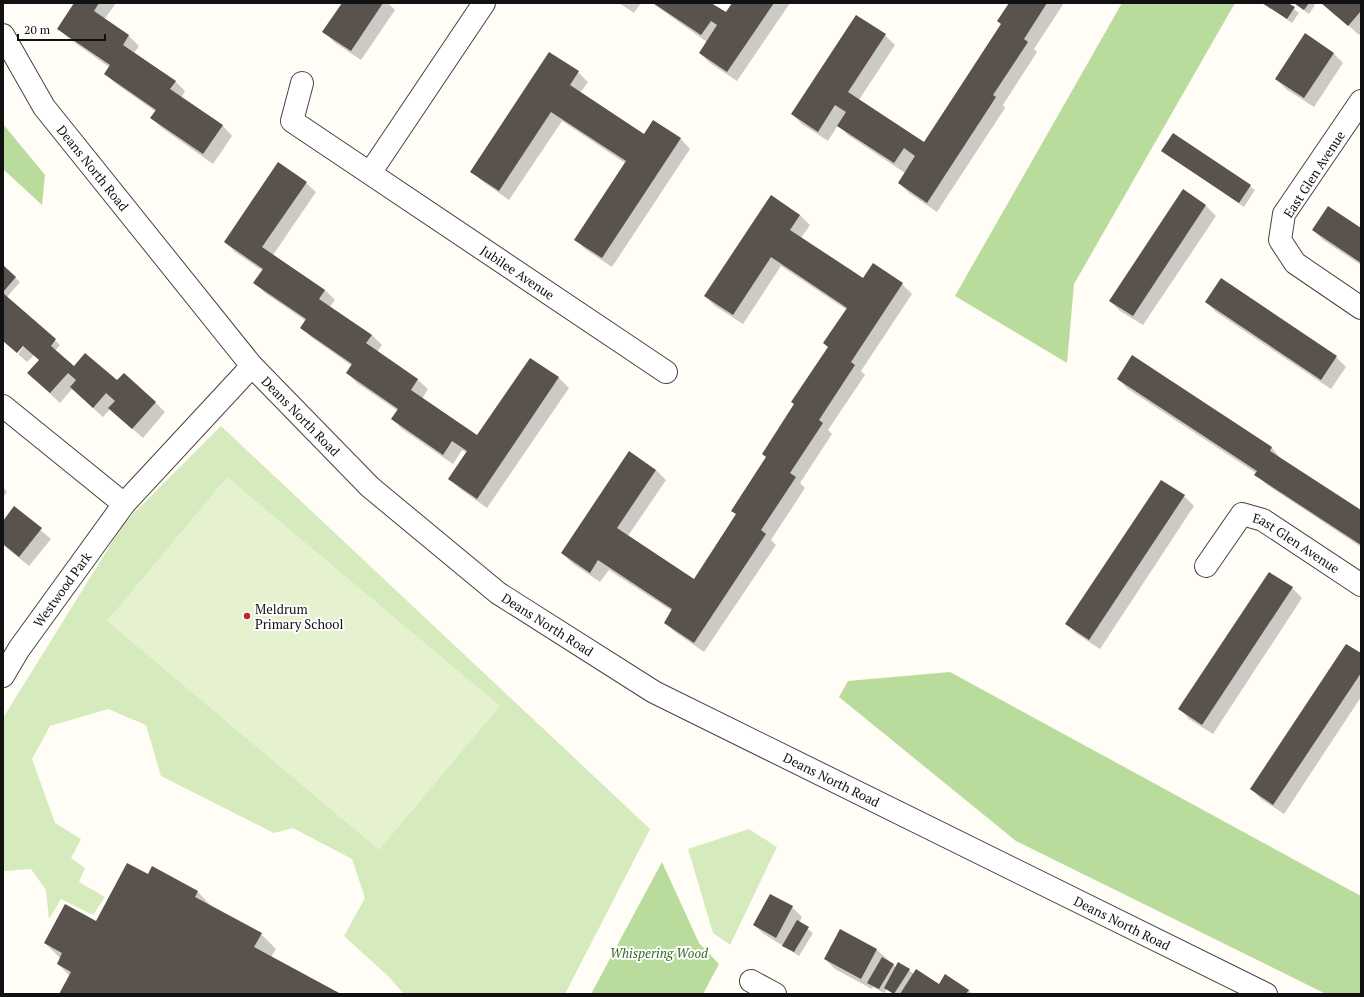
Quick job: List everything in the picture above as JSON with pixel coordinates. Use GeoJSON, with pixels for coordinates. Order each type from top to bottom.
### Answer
{"type":"FeatureCollection","features":[{"type":"Feature","properties":{"kind":"street"},"geometry":{"type":"LineString","coordinates":[[370,172],[484,3]]}},
{"type":"Feature","properties":{"kind":"street","name":"Deans North Road"},"geometry":{"type":"LineString","coordinates":[[3,35],[44,107],[252,366],[370,487],[498,593],[654,692],[1266,994]]}},
{"type":"Feature","properties":{"kind":"street","name":"Jubilee Avenue"},"geometry":{"type":"LineString","coordinates":[[302,83],[292,121],[666,372]]}},
{"type":"Feature","properties":{"kind":"street","name":"East Glen Avenue"},"geometry":{"type":"LineString","coordinates":[[1361,101],[1284,214],[1280,240],[1295,263],[1361,308]]}},
{"type":"Feature","properties":{"kind":"street","name":"Westwood Park"},"geometry":{"type":"LineString","coordinates":[[3,676],[20,649],[124,504],[252,366]]}},
{"type":"Feature","properties":{"kind":"street"},"geometry":{"type":"LineString","coordinates":[[3,406],[124,504]]}},
{"type":"Feature","properties":{"kind":"street","name":"East Glen Avenue"},"geometry":{"type":"LineString","coordinates":[[1206,566],[1242,514],[1263,520],[1361,585]]}},
{"type":"Feature","properties":{"kind":"street"},"geometry":{"type":"LineString","coordinates":[[750,981],[775,994]]}},
{"type":"Feature","properties":{"kind":"green space"},"geometry":{"type":"Polygon","coordinates":[[[1122,3],[1235,3],[1074,284],[1067,363],[955,296],[1122,3]]]}},
{"type":"Feature","properties":{"kind":"green space"},"geometry":{"type":"Polygon","coordinates":[[[3,124],[45,175],[42,205],[3,169],[3,124]]]}},
{"type":"Feature","properties":{"kind":"green space","name":"Meldrum Primary School"},"geometry":{"type":"Polygon","coordinates":[[[221,426],[650,829],[565,994],[404,994],[388,976],[344,936],[365,898],[352,859],[293,828],[274,833],[161,776],[146,725],[108,709],[50,726],[32,759],[55,823],[81,839],[71,858],[85,868],[79,882],[105,897],[93,915],[61,899],[49,919],[46,890],[31,869],[5,871],[3,869],[3,718],[124,523],[221,426]]]}},
{"type":"Feature","properties":{"kind":"green space"},"geometry":{"type":"Polygon","coordinates":[[[227,477],[500,706],[379,850],[107,621],[227,477]]]}},
{"type":"Feature","properties":{"kind":"green space"},"geometry":{"type":"Polygon","coordinates":[[[950,672],[1361,896],[1361,994],[1326,994],[1016,841],[839,697],[848,681],[950,672]]]}},
{"type":"Feature","properties":{"kind":"green space"},"geometry":{"type":"Polygon","coordinates":[[[749,829],[777,847],[730,945],[713,933],[688,849],[749,829]]]}},
{"type":"Feature","properties":{"kind":"green space","name":"Whispering Wood"},"geometry":{"type":"Polygon","coordinates":[[[662,862],[699,943],[719,964],[703,994],[591,994],[662,862]]]}},
{"type":"Feature","properties":{"kind":"building"},"geometry":{"type":"Polygon","coordinates":[[[74,3],[99,3],[94,11],[129,35],[123,45],[176,81],[170,89],[223,125],[203,154],[150,118],[156,110],[104,74],[110,65],[57,29],[74,3]]]}},
{"type":"Feature","properties":{"kind":"building"},"geometry":{"type":"Polygon","coordinates":[[[342,3],[383,3],[351,51],[322,32],[342,3]]]}},
{"type":"Feature","properties":{"kind":"building"},"geometry":{"type":"Polygon","coordinates":[[[653,3],[711,3],[726,12],[732,3],[774,3],[727,72],[699,53],[717,25],[711,21],[701,35],[653,3]]]}},
{"type":"Feature","properties":{"kind":"building"},"geometry":{"type":"Polygon","coordinates":[[[1009,3],[1047,3],[1024,39],[1028,42],[993,95],[996,97],[927,203],[898,183],[915,156],[904,148],[894,163],[837,126],[846,112],[835,105],[818,132],[791,114],[856,15],[886,34],[848,92],[924,142],[1001,24],[997,21],[1009,3]]]}},
{"type":"Feature","properties":{"kind":"building"},"geometry":{"type":"Polygon","coordinates":[[[1262,3],[1288,3],[1295,7],[1287,19],[1262,3]]]}},
{"type":"Feature","properties":{"kind":"building"},"geometry":{"type":"Polygon","coordinates":[[[1294,3],[1309,3],[1304,10],[1294,3]]]}},
{"type":"Feature","properties":{"kind":"building"},"geometry":{"type":"Polygon","coordinates":[[[1321,3],[1361,3],[1361,11],[1348,26],[1321,3]]]}},
{"type":"Feature","properties":{"kind":"building"},"geometry":{"type":"Polygon","coordinates":[[[1305,33],[1334,53],[1304,98],[1275,79],[1305,33]]]}},
{"type":"Feature","properties":{"kind":"building"},"geometry":{"type":"Polygon","coordinates":[[[549,52],[579,71],[570,85],[644,134],[653,120],[681,138],[602,258],[574,240],[626,161],[551,112],[499,191],[470,172],[549,52]]]}},
{"type":"Feature","properties":{"kind":"building"},"geometry":{"type":"Polygon","coordinates":[[[1173,133],[1251,185],[1239,203],[1161,151],[1173,133]]]}},
{"type":"Feature","properties":{"kind":"building"},"geometry":{"type":"Polygon","coordinates":[[[278,162],[307,182],[262,247],[325,290],[319,299],[372,335],[366,343],[418,379],[411,390],[477,435],[530,358],[559,377],[477,499],[448,479],[467,451],[452,441],[443,455],[391,419],[398,409],[346,373],[352,364],[300,328],[306,319],[253,283],[263,269],[224,242],[278,162]]]}},
{"type":"Feature","properties":{"kind":"building"},"geometry":{"type":"Polygon","coordinates":[[[1183,189],[1206,205],[1133,316],[1109,301],[1183,189]]]}},
{"type":"Feature","properties":{"kind":"building"},"geometry":{"type":"Polygon","coordinates":[[[771,195],[800,215],[790,230],[863,278],[873,263],[903,283],[851,362],[855,365],[819,420],[823,423],[790,473],[796,477],[761,530],[766,534],[694,643],[664,623],[672,609],[598,560],[590,573],[561,553],[629,451],[656,470],[617,528],[694,579],[736,514],[731,511],[766,457],[762,454],[794,404],[791,402],[828,347],[823,343],[847,308],[771,257],[733,315],[704,296],[771,195]]]}},
{"type":"Feature","properties":{"kind":"building"},"geometry":{"type":"Polygon","coordinates":[[[1328,206],[1361,228],[1361,263],[1312,230],[1328,206]]]}},
{"type":"Feature","properties":{"kind":"building"},"geometry":{"type":"Polygon","coordinates":[[[3,265],[16,277],[3,292],[3,265]]]}},
{"type":"Feature","properties":{"kind":"building"},"geometry":{"type":"Polygon","coordinates":[[[1221,278],[1337,356],[1321,380],[1205,302],[1221,278]]]}},
{"type":"Feature","properties":{"kind":"building"},"geometry":{"type":"Polygon","coordinates":[[[3,293],[56,339],[51,346],[74,366],[85,353],[117,380],[124,373],[156,402],[132,429],[108,408],[115,401],[106,393],[93,408],[70,387],[76,380],[68,373],[50,393],[27,373],[39,360],[23,346],[17,353],[3,341],[3,293]]]}},
{"type":"Feature","properties":{"kind":"building"},"geometry":{"type":"Polygon","coordinates":[[[1132,355],[1272,447],[1270,451],[1361,510],[1361,545],[1254,475],[1257,471],[1117,379],[1132,355]]]}},
{"type":"Feature","properties":{"kind":"building"},"geometry":{"type":"Polygon","coordinates":[[[1161,480],[1185,495],[1089,640],[1065,624],[1161,480]]]}},
{"type":"Feature","properties":{"kind":"building"},"geometry":{"type":"Polygon","coordinates":[[[14,506],[42,528],[19,557],[3,544],[3,521],[14,506]]]}},
{"type":"Feature","properties":{"kind":"building"},"geometry":{"type":"Polygon","coordinates":[[[1269,572],[1293,587],[1202,725],[1178,709],[1269,572]]]}},
{"type":"Feature","properties":{"kind":"building"},"geometry":{"type":"Polygon","coordinates":[[[1346,644],[1361,653],[1361,673],[1273,805],[1250,789],[1346,644]]]}},
{"type":"Feature","properties":{"kind":"building"},"geometry":{"type":"Polygon","coordinates":[[[127,863],[148,874],[152,866],[198,891],[195,897],[262,933],[254,947],[341,994],[59,994],[71,972],[57,964],[62,953],[44,943],[65,904],[96,921],[127,863]]]}},
{"type":"Feature","properties":{"kind":"building"},"geometry":{"type":"Polygon","coordinates":[[[770,894],[793,906],[776,938],[753,925],[770,894]]]}},
{"type":"Feature","properties":{"kind":"building"},"geometry":{"type":"Polygon","coordinates":[[[797,920],[809,927],[794,952],[782,946],[797,920]]]}},
{"type":"Feature","properties":{"kind":"building"},"geometry":{"type":"Polygon","coordinates":[[[840,929],[877,949],[861,979],[824,959],[840,929]]]}},
{"type":"Feature","properties":{"kind":"building"},"geometry":{"type":"Polygon","coordinates":[[[882,957],[894,964],[879,989],[867,983],[882,957]]]}},
{"type":"Feature","properties":{"kind":"building"},"geometry":{"type":"Polygon","coordinates":[[[898,962],[910,969],[894,994],[884,988],[898,962]]]}},
{"type":"Feature","properties":{"kind":"building"},"geometry":{"type":"Polygon","coordinates":[[[916,969],[939,984],[945,974],[969,990],[966,994],[900,994],[916,969]]]}},
{"type":"Feature","properties":{"kind":"place","name":"Meldrum Primary School"},"geometry":{"type":"Point","coordinates":[247,616]}}]}
